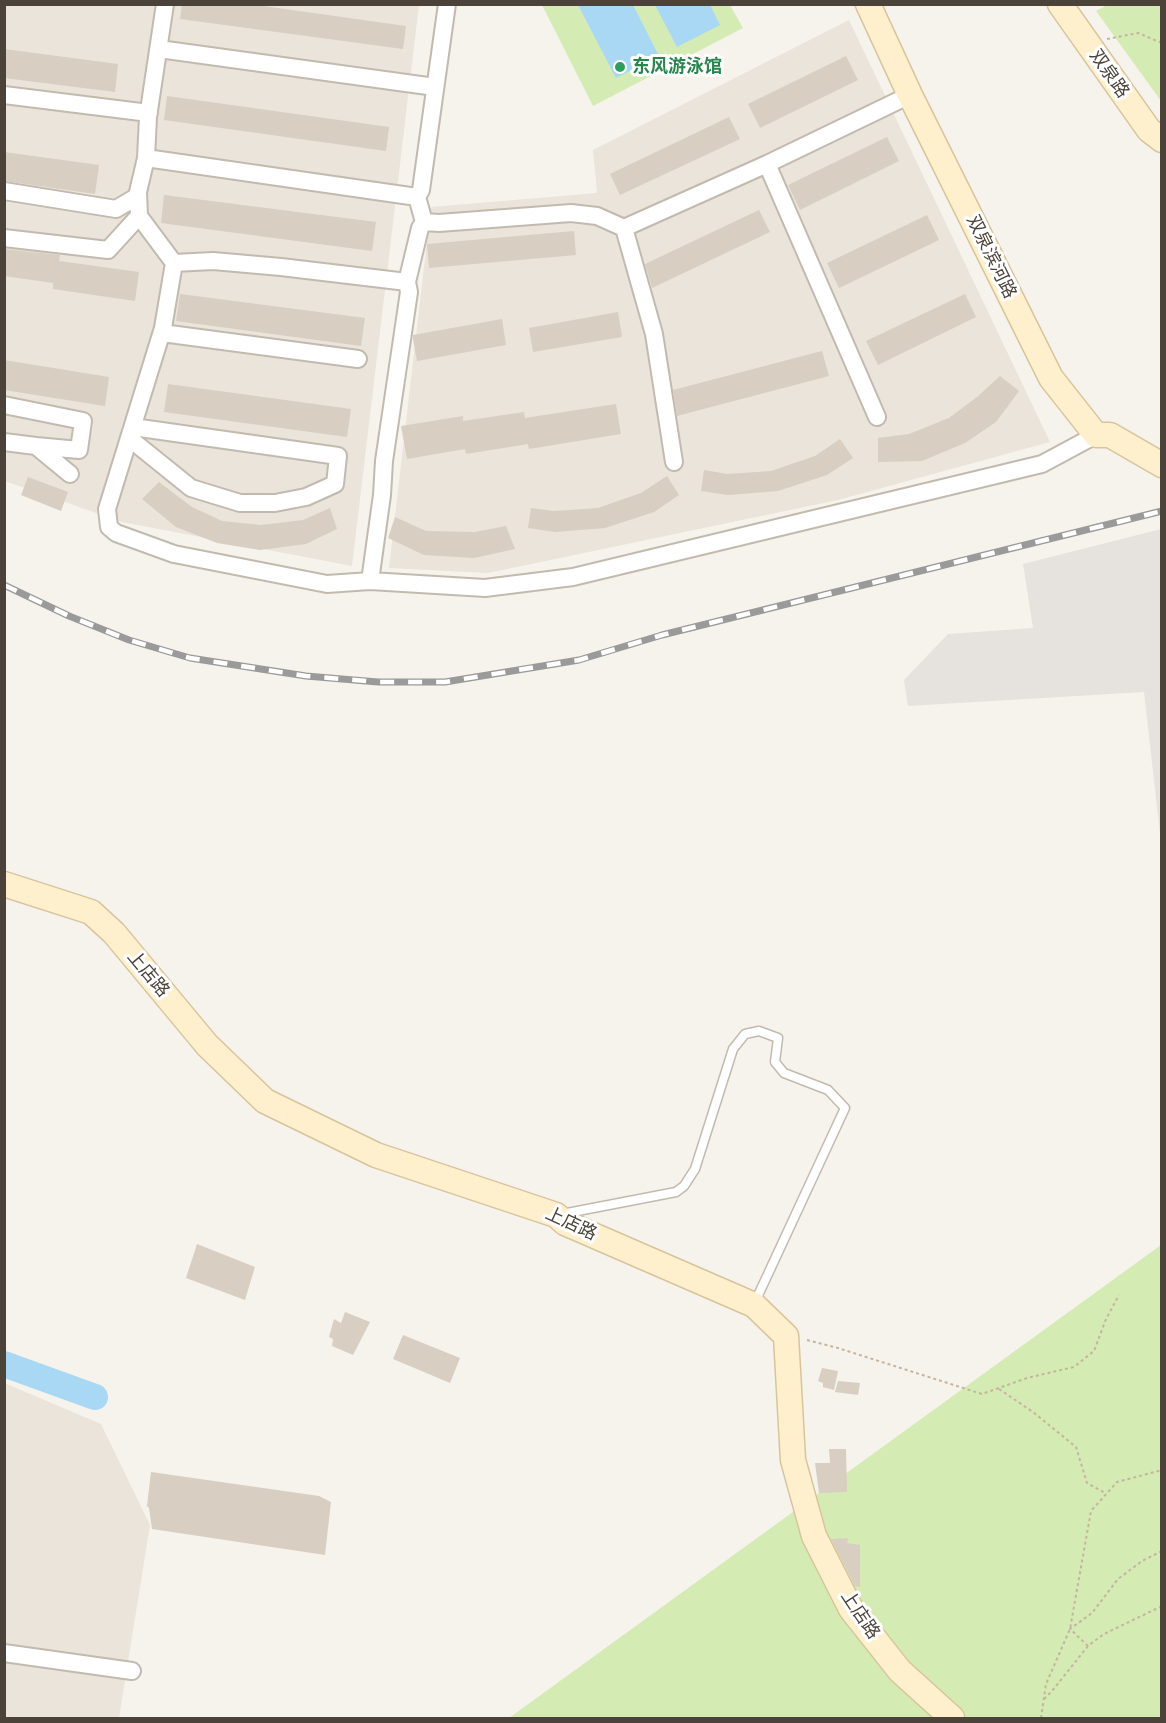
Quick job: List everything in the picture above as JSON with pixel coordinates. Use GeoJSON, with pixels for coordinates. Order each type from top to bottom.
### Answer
{"type":"FeatureCollection","features":[{"type":"Feature","properties":{"kind":"street"},"geometry":{"type":"LineString","coordinates":[[165,4],[149,113],[146,158],[138,196],[139,216],[174,262],[162,333],[107,509],[109,527],[116,533],[174,554],[327,584],[370,581],[485,588],[573,576],[1042,464],[1096,435],[1110,435],[1161,465]]}},
{"type":"Feature","properties":{"kind":"street"},"geometry":{"type":"LineString","coordinates":[[370,581],[382,495],[384,461],[409,292],[407,282],[423,222],[417,197],[421,190],[447,4]]}},
{"type":"Feature","properties":{"kind":"street","name":"双泉滨河路"},"geometry":{"type":"LineString","coordinates":[[868,4],[910,95],[1051,378],[1096,435]]}},
{"type":"Feature","properties":{"kind":"street","name":"双泉路"},"geometry":{"type":"LineString","coordinates":[[1060,4],[1149,130],[1161,140]]}},
{"type":"Feature","properties":{"kind":"street"},"geometry":{"type":"LineString","coordinates":[[159,49],[435,87]]}},
{"type":"Feature","properties":{"kind":"street"},"geometry":{"type":"LineString","coordinates":[[4,95],[149,113]]}},
{"type":"Feature","properties":{"kind":"street"},"geometry":{"type":"LineString","coordinates":[[423,222],[439,223],[571,213],[597,216],[624,228],[767,164],[910,95]]}},
{"type":"Feature","properties":{"kind":"street"},"geometry":{"type":"LineString","coordinates":[[146,158],[417,197]]}},
{"type":"Feature","properties":{"kind":"street"},"geometry":{"type":"LineString","coordinates":[[767,164],[877,417]]}},
{"type":"Feature","properties":{"kind":"street"},"geometry":{"type":"LineString","coordinates":[[4,190],[116,209],[138,196]]}},
{"type":"Feature","properties":{"kind":"street"},"geometry":{"type":"LineString","coordinates":[[4,238],[108,250],[139,216]]}},
{"type":"Feature","properties":{"kind":"street"},"geometry":{"type":"LineString","coordinates":[[624,228],[654,334],[674,462]]}},
{"type":"Feature","properties":{"kind":"street"},"geometry":{"type":"LineString","coordinates":[[174,262],[213,261],[407,282]]}},
{"type":"Feature","properties":{"kind":"street"},"geometry":{"type":"LineString","coordinates":[[162,333],[357,359]]}},
{"type":"Feature","properties":{"kind":"street"},"geometry":{"type":"LineString","coordinates":[[4,405],[82,421],[80,450],[4,442]]}},
{"type":"Feature","properties":{"kind":"street"},"geometry":{"type":"LineString","coordinates":[[131,432],[338,456],[334,484],[306,497],[275,503],[240,503],[191,488],[131,432]]}},
{"type":"Feature","properties":{"kind":"street"},"geometry":{"type":"LineString","coordinates":[[36,446],[70,474]]}},
{"type":"Feature","properties":{"kind":"street","name":"上店路"},"geometry":{"type":"LineString","coordinates":[[4,884],[91,912],[114,933],[207,1045],[266,1101],[376,1155],[556,1215],[565,1223],[754,1305],[786,1336],[793,1460],[814,1536],[851,1609],[900,1671],[952,1719]]}},
{"type":"Feature","properties":{"kind":"street"},"geometry":{"type":"LineString","coordinates":[[4,1653],[132,1671]]}},
{"type":"Feature","properties":{"kind":"lane"},"geometry":{"type":"LineString","coordinates":[[556,1215],[676,1192],[684,1186],[695,1169],[733,1049],[745,1034],[759,1031],[778,1038],[775,1062],[784,1073],[828,1090],[845,1108],[754,1305]]}},
{"type":"Feature","properties":{"kind":"path"},"geometry":{"type":"LineString","coordinates":[[1081,34],[1096,27],[1107,39],[1138,33],[1161,43]]}},
{"type":"Feature","properties":{"kind":"path"},"geometry":{"type":"LineString","coordinates":[[786,1336],[838,1348],[982,1394],[1027,1378],[1074,1366],[1094,1351],[1106,1319],[1119,1295]]}},
{"type":"Feature","properties":{"kind":"path"},"geometry":{"type":"LineString","coordinates":[[999,1389],[1033,1412],[1076,1447],[1087,1483],[1106,1494]]}},
{"type":"Feature","properties":{"kind":"path"},"geometry":{"type":"LineString","coordinates":[[1041,1719],[1046,1684],[1070,1629],[1091,1512],[1117,1482],[1161,1470]]}},
{"type":"Feature","properties":{"kind":"path"},"geometry":{"type":"LineString","coordinates":[[1070,1629],[1092,1613],[1118,1579],[1161,1551]]}},
{"type":"Feature","properties":{"kind":"path"},"geometry":{"type":"LineString","coordinates":[[1044,1699],[1088,1646],[1104,1634],[1161,1606]]}},
{"type":"Feature","properties":{"kind":"path"},"geometry":{"type":"LineString","coordinates":[[1070,1629],[1088,1646]]}},
{"type":"Feature","properties":{"kind":"shaded area"},"geometry":{"type":"Polygon","coordinates":[[[5,5],[419,5],[352,566],[122,522],[5,481],[5,5]]]}},
{"type":"Feature","properties":{"kind":"shaded area"},"geometry":{"type":"Polygon","coordinates":[[[849,20],[1050,442],[838,500],[488,573],[389,568],[431,207],[597,193],[593,150],[849,20]]]}},
{"type":"Feature","properties":{"kind":"shaded area"},"geometry":{"type":"Polygon","coordinates":[[[1162,529],[1161,843],[1144,692],[908,706],[904,680],[948,634],[1033,628],[1023,564],[1162,529]]]}},
{"type":"Feature","properties":{"kind":"shaded area"},"geometry":{"type":"Polygon","coordinates":[[[4,1383],[101,1424],[150,1525],[119,1718],[5,1718],[4,1383]]]}},
{"type":"Feature","properties":{"kind":"green space"},"geometry":{"type":"Polygon","coordinates":[[[1109,4],[1161,5],[1161,101],[1096,11],[1109,4]]]}},
{"type":"Feature","properties":{"kind":"green space","name":"东风游泳馆"},"geometry":{"type":"Polygon","coordinates":[[[542,5],[730,5],[743,28],[593,106],[542,5]]]}},
{"type":"Feature","properties":{"kind":"green space"},"geometry":{"type":"Polygon","coordinates":[[[1161,1245],[1161,1718],[509,1718],[819,1493],[1161,1245]]]}},
{"type":"Feature","properties":{"kind":"water"},"geometry":{"type":"Polygon","coordinates":[[[578,5],[633,5],[659,56],[616,78],[578,5]]]}},
{"type":"Feature","properties":{"kind":"water"},"geometry":{"type":"Polygon","coordinates":[[[655,5],[710,5],[720,25],[677,47],[655,5]]]}},
{"type":"Feature","properties":{"kind":"building"},"geometry":{"type":"Polygon","coordinates":[[[182,4],[249,4],[406,26],[403,49],[180,19],[182,4]]]}},
{"type":"Feature","properties":{"kind":"building"},"geometry":{"type":"Polygon","coordinates":[[[4,49],[118,64],[115,92],[4,78],[4,49]]]}},
{"type":"Feature","properties":{"kind":"building"},"geometry":{"type":"Polygon","coordinates":[[[846,56],[858,80],[760,128],[748,104],[846,56]]]}},
{"type":"Feature","properties":{"kind":"building"},"geometry":{"type":"Polygon","coordinates":[[[167,96],[389,127],[386,151],[164,120],[167,96]]]}},
{"type":"Feature","properties":{"kind":"building"},"geometry":{"type":"Polygon","coordinates":[[[729,117],[740,139],[620,195],[610,174],[729,117]]]}},
{"type":"Feature","properties":{"kind":"building"},"geometry":{"type":"Polygon","coordinates":[[[887,137],[899,161],[800,210],[788,185],[887,137]]]}},
{"type":"Feature","properties":{"kind":"building"},"geometry":{"type":"Polygon","coordinates":[[[4,152],[99,165],[95,194],[4,181],[4,152]]]}},
{"type":"Feature","properties":{"kind":"building"},"geometry":{"type":"Polygon","coordinates":[[[164,195],[376,222],[372,251],[161,223],[164,195]]]}},
{"type":"Feature","properties":{"kind":"building"},"geometry":{"type":"Polygon","coordinates":[[[759,210],[770,232],[652,288],[645,264],[759,210]]]}},
{"type":"Feature","properties":{"kind":"building"},"geometry":{"type":"Polygon","coordinates":[[[927,215],[939,240],[839,288],[827,263],[927,215]]]}},
{"type":"Feature","properties":{"kind":"building"},"geometry":{"type":"Polygon","coordinates":[[[574,231],[576,255],[429,268],[427,244],[574,231]]]}},
{"type":"Feature","properties":{"kind":"building"},"geometry":{"type":"Polygon","coordinates":[[[4,249],[60,255],[59,261],[139,272],[135,301],[53,289],[53,283],[4,276],[4,249]]]}},
{"type":"Feature","properties":{"kind":"building"},"geometry":{"type":"Polygon","coordinates":[[[180,294],[365,318],[361,346],[176,321],[180,294]]]}},
{"type":"Feature","properties":{"kind":"building"},"geometry":{"type":"Polygon","coordinates":[[[965,294],[976,317],[878,365],[866,341],[965,294]]]}},
{"type":"Feature","properties":{"kind":"building"},"geometry":{"type":"Polygon","coordinates":[[[618,312],[622,337],[533,352],[529,328],[618,312]]]}},
{"type":"Feature","properties":{"kind":"building"},"geometry":{"type":"Polygon","coordinates":[[[502,319],[506,345],[417,361],[413,335],[502,319]]]}},
{"type":"Feature","properties":{"kind":"building"},"geometry":{"type":"Polygon","coordinates":[[[822,351],[829,376],[677,416],[673,390],[822,351]]]}},
{"type":"Feature","properties":{"kind":"building"},"geometry":{"type":"Polygon","coordinates":[[[4,360],[109,377],[105,406],[4,390],[4,360]]]}},
{"type":"Feature","properties":{"kind":"building"},"geometry":{"type":"Polygon","coordinates":[[[1000,376],[1019,391],[996,422],[965,443],[922,461],[878,462],[878,438],[909,434],[949,418],[1000,376]]]}},
{"type":"Feature","properties":{"kind":"building"},"geometry":{"type":"Polygon","coordinates":[[[168,384],[351,409],[347,437],[164,412],[168,384]]]}},
{"type":"Feature","properties":{"kind":"building"},"geometry":{"type":"Polygon","coordinates":[[[616,404],[621,434],[529,449],[528,444],[466,454],[465,449],[407,459],[401,426],[463,416],[463,421],[524,412],[525,418],[616,404]]]}},
{"type":"Feature","properties":{"kind":"building"},"geometry":{"type":"Polygon","coordinates":[[[840,439],[853,458],[827,475],[778,491],[728,495],[701,491],[704,470],[727,474],[771,471],[815,456],[840,439]]]}},
{"type":"Feature","properties":{"kind":"building"},"geometry":{"type":"Polygon","coordinates":[[[667,476],[679,495],[654,512],[605,528],[555,532],[528,528],[531,508],[554,511],[598,508],[641,493],[667,476]]]}},
{"type":"Feature","properties":{"kind":"building"},"geometry":{"type":"Polygon","coordinates":[[[28,477],[68,492],[61,511],[21,495],[28,477]]]}},
{"type":"Feature","properties":{"kind":"building"},"geometry":{"type":"Polygon","coordinates":[[[159,482],[192,507],[222,521],[261,525],[303,520],[330,508],[337,529],[306,544],[260,550],[217,543],[176,527],[142,499],[159,482]]]}},
{"type":"Feature","properties":{"kind":"building"},"geometry":{"type":"Polygon","coordinates":[[[395,517],[426,531],[475,532],[506,526],[515,549],[474,558],[424,555],[388,538],[395,517]]]}},
{"type":"Feature","properties":{"kind":"building"},"geometry":{"type":"Polygon","coordinates":[[[197,1244],[255,1267],[245,1300],[186,1278],[197,1244]]]}},
{"type":"Feature","properties":{"kind":"building"},"geometry":{"type":"Polygon","coordinates":[[[345,1312],[370,1322],[353,1355],[332,1346],[333,1339],[329,1337],[334,1319],[341,1323],[345,1312]]]}},
{"type":"Feature","properties":{"kind":"building"},"geometry":{"type":"Polygon","coordinates":[[[403,1335],[460,1358],[450,1383],[393,1359],[403,1335]]]}},
{"type":"Feature","properties":{"kind":"building"},"geometry":{"type":"Polygon","coordinates":[[[822,1368],[838,1371],[834,1390],[823,1387],[823,1383],[818,1381],[822,1368]]]}},
{"type":"Feature","properties":{"kind":"building"},"geometry":{"type":"Polygon","coordinates":[[[838,1381],[860,1383],[858,1395],[835,1392],[838,1381]]]}},
{"type":"Feature","properties":{"kind":"building"},"geometry":{"type":"Polygon","coordinates":[[[829,1449],[846,1449],[847,1492],[819,1493],[815,1463],[830,1463],[829,1449]]]}},
{"type":"Feature","properties":{"kind":"building"},"geometry":{"type":"Polygon","coordinates":[[[151,1472],[319,1496],[331,1502],[325,1555],[152,1529],[147,1506],[151,1472]]]}},
{"type":"Feature","properties":{"kind":"building"},"geometry":{"type":"Polygon","coordinates":[[[848,1538],[847,1543],[860,1545],[860,1587],[855,1586],[831,1539],[848,1538]]]}},
{"type":"Feature","properties":{"kind":"waterway"},"geometry":{"type":"LineString","coordinates":[[4,1364],[95,1397]]}},
{"type":"Feature","properties":{"kind":"railway"},"geometry":{"type":"LineString","coordinates":[[4,585],[69,616],[129,640],[190,658],[306,676],[378,682],[445,682],[579,660],[662,635],[1162,511]]}},
{"type":"Feature","properties":{"kind":"place","name":"东风游泳馆"},"geometry":{"type":"Point","coordinates":[620,67]}}]}
